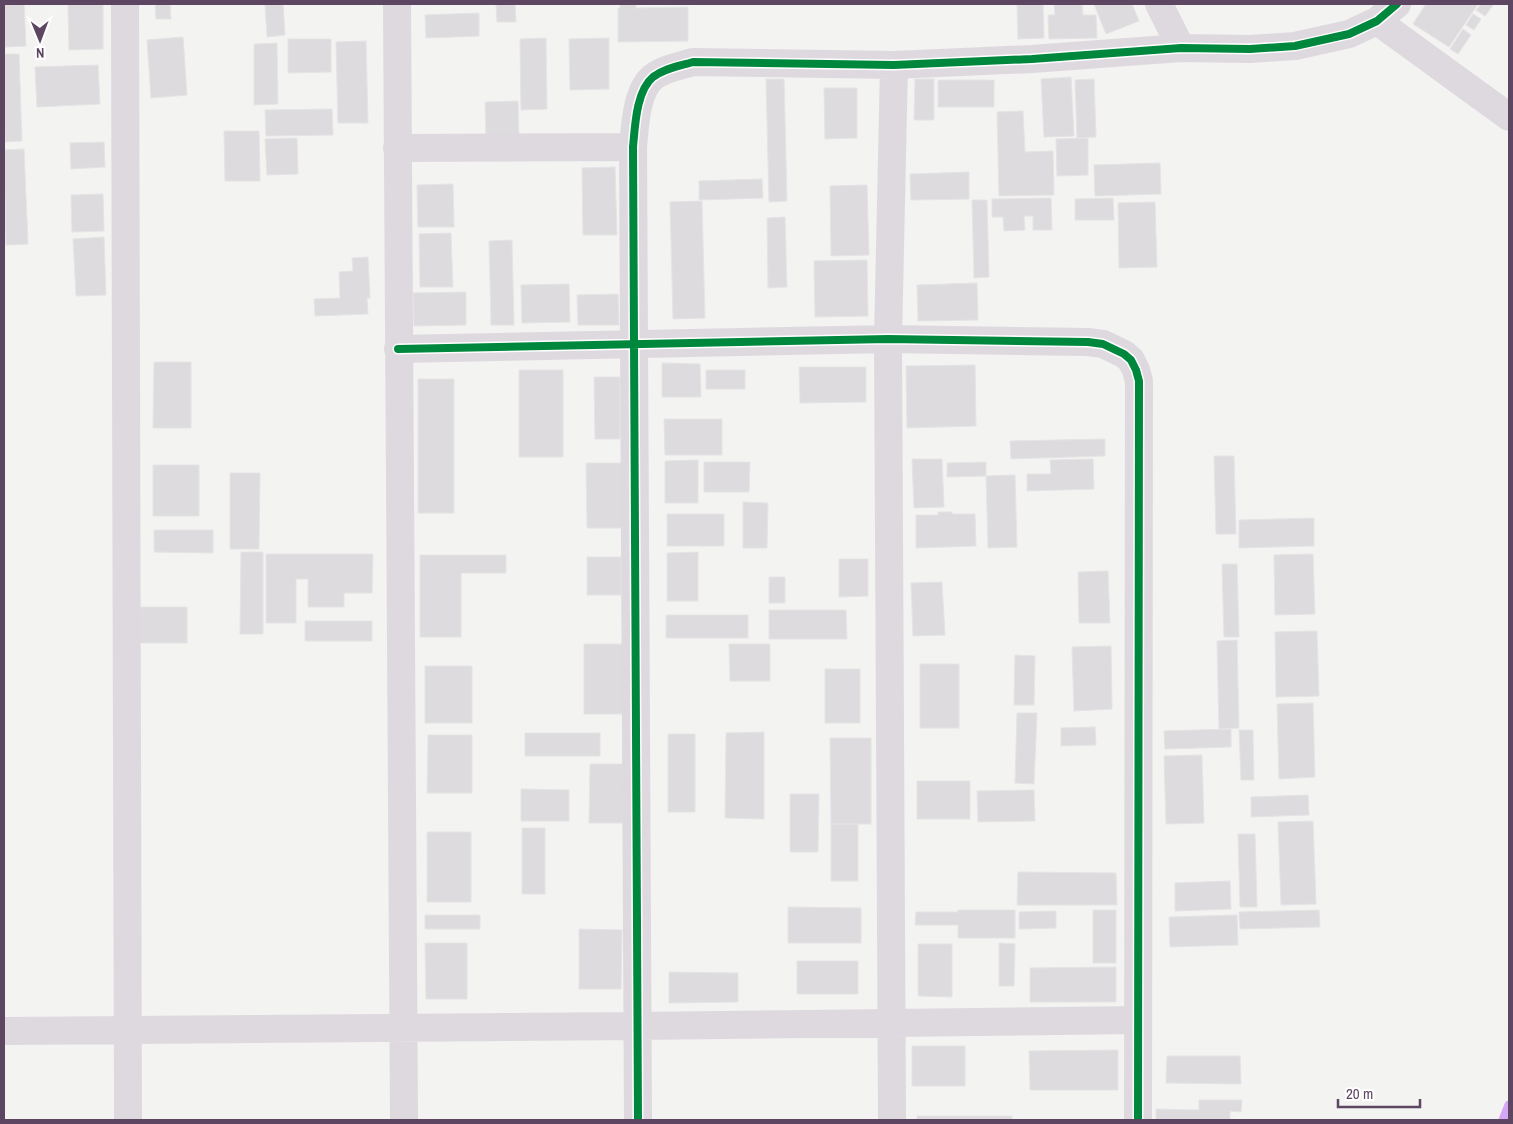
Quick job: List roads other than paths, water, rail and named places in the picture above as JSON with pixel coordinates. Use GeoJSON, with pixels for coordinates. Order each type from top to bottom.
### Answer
{"type":"FeatureCollection","features":[{"type":"Feature","properties":{"kind":"street"},"geometry":{"type":"LineString","coordinates":[[125,4],[128,1120]]}},
{"type":"Feature","properties":{"kind":"street"},"geometry":{"type":"LineString","coordinates":[[397,4],[404,1120]]}},
{"type":"Feature","properties":{"kind":"street"},"geometry":{"type":"LineString","coordinates":[[1159,4],[1181,48]]}},
{"type":"Feature","properties":{"kind":"street"},"geometry":{"type":"LineString","coordinates":[[638,1120],[633,147],[642,93],[652,78],[670,68],[693,62],[894,65],[1032,59],[1181,48],[1250,50],[1295,46],[1349,34],[1387,12],[1509,117]]}},
{"type":"Feature","properties":{"kind":"street"},"geometry":{"type":"LineString","coordinates":[[892,1120],[888,339],[894,65]]}},
{"type":"Feature","properties":{"kind":"street"},"geometry":{"type":"LineString","coordinates":[[398,148],[633,147]]}},
{"type":"Feature","properties":{"kind":"street"},"geometry":{"type":"LineString","coordinates":[[398,349],[888,339],[1088,342],[1103,344],[1124,354],[1131,360],[1139,381],[1138,1120]]}},
{"type":"Feature","properties":{"kind":"street"},"geometry":{"type":"LineString","coordinates":[[4,1031],[1138,1020]]}},
{"type":"Feature","properties":{"kind":"waterway"},"geometry":{"type":"LineString","coordinates":[[1503,1120],[1509,1105]]}}]}
